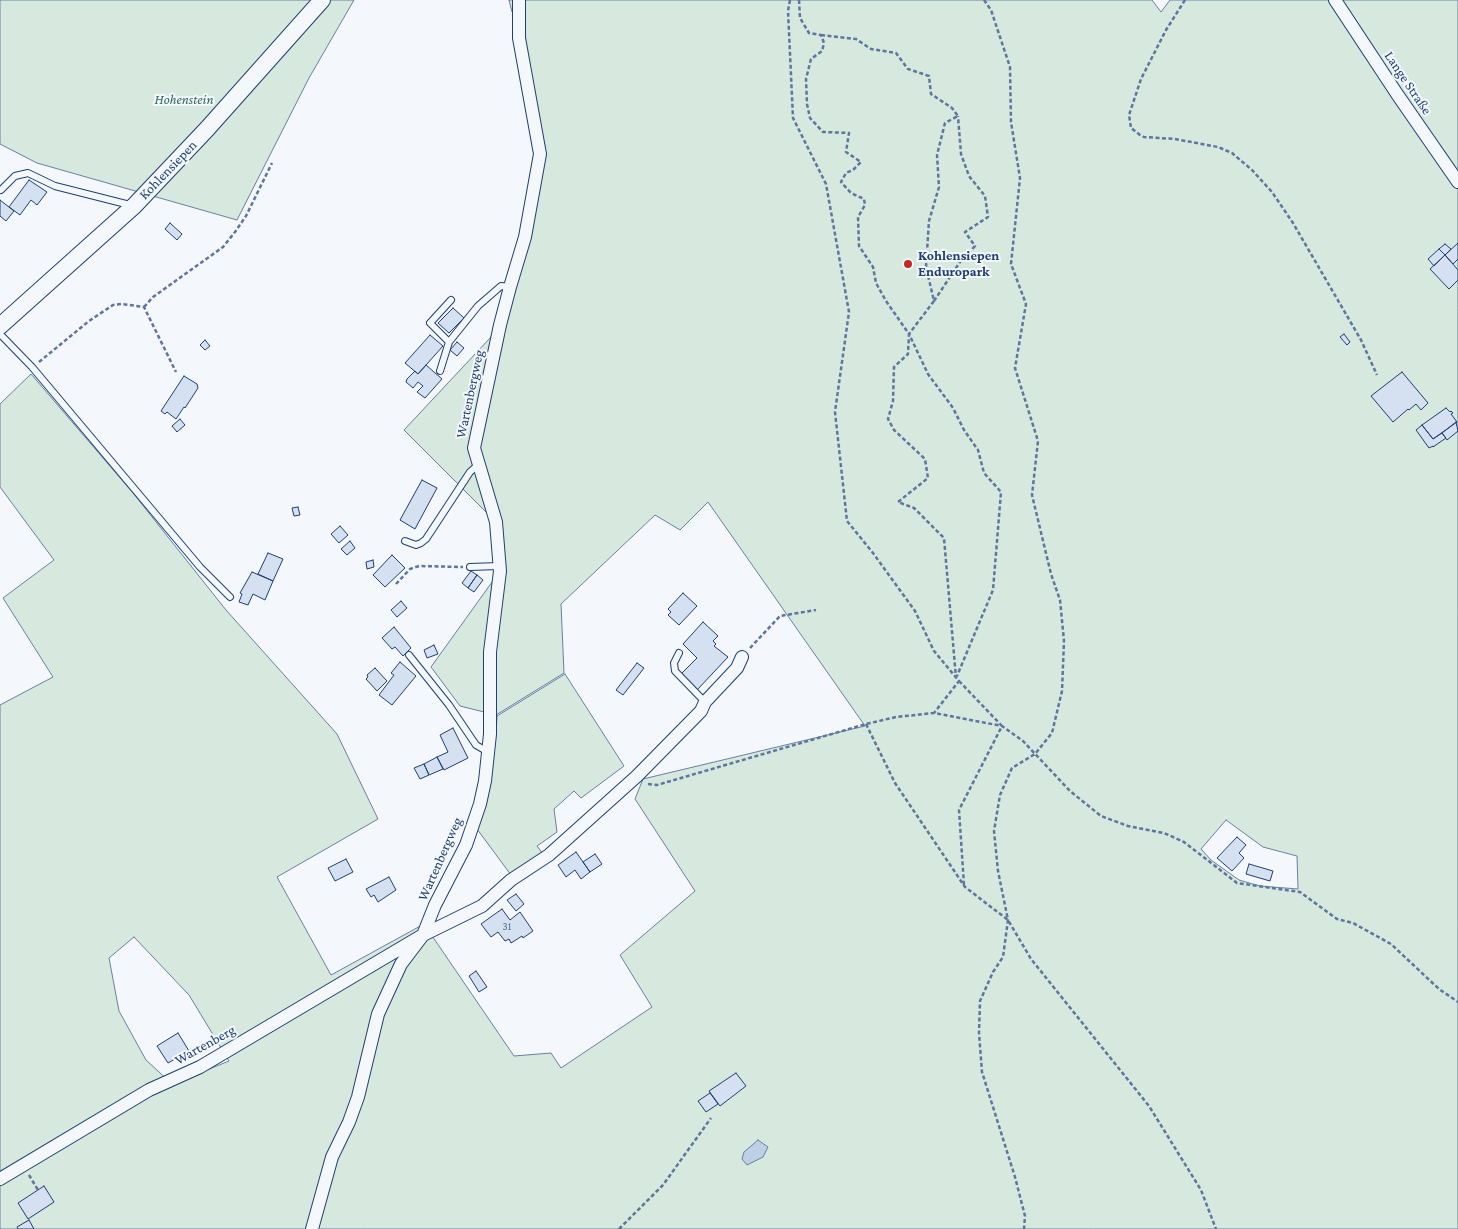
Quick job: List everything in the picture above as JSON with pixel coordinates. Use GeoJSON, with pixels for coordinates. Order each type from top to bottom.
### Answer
{"type":"FeatureCollection","features":[{"type":"Feature","properties":{"kind":"street","name":"Kohlensiepen"},"geometry":{"type":"LineString","coordinates":[[0,326],[134,206],[207,129],[322,0]]}},
{"type":"Feature","properties":{"kind":"street","name":"Wartenbergweg"},"geometry":{"type":"LineString","coordinates":[[312,1229],[332,1156],[349,1122],[358,1097],[378,1014],[401,964],[423,935],[435,905],[466,845],[480,804],[489,753],[490,652],[499,566],[496,522],[474,448],[510,287],[525,237],[540,154],[519,38],[519,0]]}},
{"type":"Feature","properties":{"kind":"street","name":"Lange Straße"},"geometry":{"type":"LineString","coordinates":[[1335,0],[1458,182]]}},
{"type":"Feature","properties":{"kind":"street","name":"Wartenbergweg"},"geometry":{"type":"LineString","coordinates":[[423,935],[482,906],[511,880],[549,855],[636,776],[701,711],[704,702],[737,668],[742,657]]}},
{"type":"Feature","properties":{"kind":"street","name":"Wartenberg"},"geometry":{"type":"LineString","coordinates":[[0,1179],[149,1090],[200,1067],[423,935]]}},
{"type":"Feature","properties":{"kind":"lane"},"geometry":{"type":"LineString","coordinates":[[1,190],[15,176],[28,173],[55,186],[134,206]]}},
{"type":"Feature","properties":{"kind":"lane"},"geometry":{"type":"LineString","coordinates":[[440,371],[448,342],[478,306],[501,286],[510,287]]}},
{"type":"Feature","properties":{"kind":"lane"},"geometry":{"type":"LineString","coordinates":[[448,342],[430,323],[451,300]]}},
{"type":"Feature","properties":{"kind":"lane"},"geometry":{"type":"LineString","coordinates":[[0,334],[32,367],[200,566],[230,597]]}},
{"type":"Feature","properties":{"kind":"lane"},"geometry":{"type":"LineString","coordinates":[[405,541],[416,545],[426,539],[470,472],[478,465]]}},
{"type":"Feature","properties":{"kind":"lane"},"geometry":{"type":"LineString","coordinates":[[470,567],[499,566]]}},
{"type":"Feature","properties":{"kind":"lane"},"geometry":{"type":"LineString","coordinates":[[679,653],[674,662],[674,671],[704,702]]}},
{"type":"Feature","properties":{"kind":"lane"},"geometry":{"type":"LineString","coordinates":[[409,655],[449,705],[476,745],[489,753]]}},
{"type":"Feature","properties":{"kind":"path"},"geometry":{"type":"LineString","coordinates":[[790,0],[788,11],[793,118],[826,184],[849,312],[835,412],[847,520],[915,611],[934,651],[957,679],[1002,726],[1023,741],[1070,791],[1101,816],[1128,826],[1164,834],[1184,842],[1237,883],[1300,892],[1337,919],[1353,923],[1391,944],[1438,989],[1458,1002]]}},
{"type":"Feature","properties":{"kind":"path"},"geometry":{"type":"LineString","coordinates":[[798,0],[800,18],[808,33],[856,39],[871,49],[896,53],[908,69],[929,76],[931,94],[952,108],[958,116],[961,154],[969,176],[985,196],[988,217],[965,232],[975,246],[960,262],[909,334],[908,354],[894,366],[893,401],[888,419],[894,430],[925,459],[928,478],[898,502],[914,508],[944,538],[957,679]]}},
{"type":"Feature","properties":{"kind":"path"},"geometry":{"type":"LineString","coordinates":[[984,0],[991,10],[1010,67],[1011,122],[1020,178],[1011,264],[1026,304],[1016,368],[1038,441],[1032,496],[1051,574],[1060,600],[1064,641],[1062,692],[1052,733],[1035,754],[1012,768],[1000,795],[994,831],[998,870],[1008,920],[1004,957],[992,972],[980,1001],[979,1033],[982,1072],[1015,1177],[1025,1216],[1024,1229]]}},
{"type":"Feature","properties":{"kind":"path"},"geometry":{"type":"LineString","coordinates":[[1185,0],[1166,30],[1141,79],[1129,115],[1131,128],[1144,137],[1175,139],[1218,146],[1240,159],[1252,170],[1272,192],[1293,223],[1361,340],[1377,375]]}},
{"type":"Feature","properties":{"kind":"path"},"geometry":{"type":"LineString","coordinates":[[821,35],[824,43],[822,51],[811,59],[806,79],[807,104],[810,118],[823,132],[849,133],[846,152],[861,162],[846,174],[841,182],[851,193],[864,200],[864,205],[858,217],[859,246],[873,267],[876,282],[909,334],[928,374],[953,408],[964,430],[978,450],[984,473],[1001,492],[992,590],[957,679],[934,713]]}},
{"type":"Feature","properties":{"kind":"path"},"geometry":{"type":"LineString","coordinates":[[934,301],[926,267],[929,221],[939,186],[937,155],[945,123],[958,116]]}},
{"type":"Feature","properties":{"kind":"path"},"geometry":{"type":"LineString","coordinates":[[144,307],[153,297],[223,247],[246,216],[272,163]]}},
{"type":"Feature","properties":{"kind":"path"},"geometry":{"type":"LineString","coordinates":[[32,367],[113,305],[122,304],[144,307]]}},
{"type":"Feature","properties":{"kind":"path"},"geometry":{"type":"LineString","coordinates":[[144,307],[176,372]]}},
{"type":"Feature","properties":{"kind":"path"},"geometry":{"type":"LineString","coordinates":[[396,584],[410,569],[418,566],[455,567]]}},
{"type":"Feature","properties":{"kind":"path"},"geometry":{"type":"LineString","coordinates":[[742,657],[780,616],[816,610]]}},
{"type":"Feature","properties":{"kind":"path"},"geometry":{"type":"LineString","coordinates":[[636,776],[644,783],[657,785],[866,724],[896,718],[934,713],[1002,726]]}},
{"type":"Feature","properties":{"kind":"path"},"geometry":{"type":"LineString","coordinates":[[866,724],[895,783],[964,887],[1008,920],[1031,959],[1149,1106],[1201,1190],[1216,1229]]}},
{"type":"Feature","properties":{"kind":"path"},"geometry":{"type":"LineString","coordinates":[[964,887],[959,810],[1002,726]]}},
{"type":"Feature","properties":{"kind":"path"},"geometry":{"type":"LineString","coordinates":[[619,1229],[663,1185],[711,1118]]}},
{"type":"Feature","properties":{"kind":"path"},"geometry":{"type":"LineString","coordinates":[[23,1166],[38,1190]]}},
{"type":"Feature","properties":{"kind":"green space","name":"Hohenstein"},"geometry":{"type":"Polygon","coordinates":[[[0,0],[354,0],[309,78],[237,220],[37,163],[0,144],[0,0]]]}},
{"type":"Feature","properties":{"kind":"green space"},"geometry":{"type":"Polygon","coordinates":[[[509,0],[1152,0],[1161,12],[1170,0],[1458,0],[1458,1229],[0,1229],[0,705],[53,677],[3,598],[54,560],[0,487],[0,404],[31,374],[133,493],[226,610],[337,734],[378,819],[277,877],[331,975],[424,924],[514,1056],[551,1053],[561,1068],[652,1007],[620,955],[695,891],[635,799],[643,779],[865,726],[708,502],[680,530],[655,515],[561,604],[564,673],[496,715],[460,706],[431,667],[500,571],[496,522],[404,430],[500,325],[540,154],[520,12],[512,12],[509,0]],[[1226,820],[1201,849],[1211,860],[1239,880],[1260,886],[1298,889],[1297,856],[1263,847],[1226,820]],[[134,937],[109,958],[119,1011],[146,1060],[172,1084],[229,1061],[189,995],[134,937]]]}},
{"type":"Feature","properties":{"kind":"green space"},"geometry":{"type":"Polygon","coordinates":[[[565,674],[624,766],[581,798],[574,791],[554,809],[557,832],[537,846],[543,854],[511,875],[477,829],[496,735],[497,716],[565,674]]]}},
{"type":"Feature","properties":{"kind":"water"},"geometry":{"type":"Polygon","coordinates":[[[758,1140],[768,1147],[763,1157],[747,1165],[742,1159],[744,1152],[758,1140]]]}},
{"type":"Feature","properties":{"kind":"building"},"geometry":{"type":"Polygon","coordinates":[[[29,180],[47,192],[37,205],[31,200],[20,215],[9,207],[29,180]]]}},
{"type":"Feature","properties":{"kind":"building"},"geometry":{"type":"Polygon","coordinates":[[[0,200],[14,211],[6,221],[0,216],[0,200]]]}},
{"type":"Feature","properties":{"kind":"building"},"geometry":{"type":"Polygon","coordinates":[[[170,223],[182,234],[177,240],[165,229],[170,223]]]}},
{"type":"Feature","properties":{"kind":"building"},"geometry":{"type":"Polygon","coordinates":[[[1458,243],[1458,259],[1453,264],[1445,255],[1458,243]]]}},
{"type":"Feature","properties":{"kind":"building"},"geometry":{"type":"Polygon","coordinates":[[[1445,244],[1451,249],[1445,255],[1439,249],[1445,244]]]}},
{"type":"Feature","properties":{"kind":"building"},"geometry":{"type":"Polygon","coordinates":[[[1439,249],[1445,255],[1434,266],[1428,259],[1439,249]]]}},
{"type":"Feature","properties":{"kind":"building"},"geometry":{"type":"Polygon","coordinates":[[[1445,255],[1458,270],[1458,280],[1449,289],[1430,269],[1445,255]]]}},
{"type":"Feature","properties":{"kind":"building"},"geometry":{"type":"Polygon","coordinates":[[[453,308],[464,318],[449,333],[438,323],[453,308]]]}},
{"type":"Feature","properties":{"kind":"building"},"geometry":{"type":"Polygon","coordinates":[[[1344,334],[1350,342],[1347,345],[1340,337],[1344,334]]]}},
{"type":"Feature","properties":{"kind":"building"},"geometry":{"type":"Polygon","coordinates":[[[430,335],[443,346],[418,374],[405,363],[430,335]]]}},
{"type":"Feature","properties":{"kind":"building"},"geometry":{"type":"Polygon","coordinates":[[[205,340],[210,346],[205,350],[200,345],[205,340]]]}},
{"type":"Feature","properties":{"kind":"building"},"geometry":{"type":"Polygon","coordinates":[[[457,342],[464,348],[457,356],[450,350],[457,342]]]}},
{"type":"Feature","properties":{"kind":"building"},"geometry":{"type":"Polygon","coordinates":[[[426,365],[442,379],[425,398],[417,392],[423,386],[418,382],[413,388],[406,382],[415,371],[418,374],[426,365]]]}},
{"type":"Feature","properties":{"kind":"building"},"geometry":{"type":"Polygon","coordinates":[[[1402,372],[1428,403],[1421,410],[1416,404],[1393,422],[1371,396],[1402,372]]]}},
{"type":"Feature","properties":{"kind":"building"},"geometry":{"type":"Polygon","coordinates":[[[184,376],[197,384],[198,388],[176,419],[167,412],[165,414],[161,411],[184,376]]]}},
{"type":"Feature","properties":{"kind":"building"},"geometry":{"type":"Polygon","coordinates":[[[1446,408],[1453,413],[1451,414],[1457,422],[1433,439],[1422,425],[1446,408]]]}},
{"type":"Feature","properties":{"kind":"building"},"geometry":{"type":"Polygon","coordinates":[[[180,419],[185,425],[177,432],[172,426],[180,419]]]}},
{"type":"Feature","properties":{"kind":"building"},"geometry":{"type":"Polygon","coordinates":[[[1456,422],[1458,431],[1447,440],[1442,433],[1456,422]]]}},
{"type":"Feature","properties":{"kind":"building"},"geometry":{"type":"Polygon","coordinates":[[[1422,425],[1433,439],[1442,433],[1446,438],[1429,448],[1416,430],[1422,425]]]}},
{"type":"Feature","properties":{"kind":"building"},"geometry":{"type":"Polygon","coordinates":[[[422,480],[437,488],[415,529],[400,520],[422,480]]]}},
{"type":"Feature","properties":{"kind":"building"},"geometry":{"type":"Polygon","coordinates":[[[298,507],[300,515],[294,516],[292,508],[298,507]]]}},
{"type":"Feature","properties":{"kind":"building"},"geometry":{"type":"Polygon","coordinates":[[[340,526],[348,535],[339,543],[331,534],[340,526]]]}},
{"type":"Feature","properties":{"kind":"building"},"geometry":{"type":"Polygon","coordinates":[[[350,541],[355,548],[347,555],[341,549],[350,541]]]}},
{"type":"Feature","properties":{"kind":"building"},"geometry":{"type":"Polygon","coordinates":[[[268,553],[283,559],[273,581],[258,574],[268,553]]]}},
{"type":"Feature","properties":{"kind":"building"},"geometry":{"type":"Polygon","coordinates":[[[392,555],[405,568],[385,587],[373,575],[392,555]]]}},
{"type":"Feature","properties":{"kind":"building"},"geometry":{"type":"Polygon","coordinates":[[[373,560],[374,567],[367,569],[366,562],[373,560]]]}},
{"type":"Feature","properties":{"kind":"building"},"geometry":{"type":"Polygon","coordinates":[[[471,571],[477,575],[468,588],[462,583],[471,571]]]}},
{"type":"Feature","properties":{"kind":"building"},"geometry":{"type":"Polygon","coordinates":[[[252,572],[273,581],[265,600],[253,594],[248,605],[239,602],[242,594],[240,593],[252,572]]]}},
{"type":"Feature","properties":{"kind":"building"},"geometry":{"type":"Polygon","coordinates":[[[477,575],[483,580],[474,592],[468,588],[477,575]]]}},
{"type":"Feature","properties":{"kind":"building"},"geometry":{"type":"Polygon","coordinates":[[[683,593],[697,606],[679,625],[668,615],[671,612],[668,609],[683,593]]]}},
{"type":"Feature","properties":{"kind":"building"},"geometry":{"type":"Polygon","coordinates":[[[401,601],[407,608],[397,617],[391,610],[401,601]]]}},
{"type":"Feature","properties":{"kind":"building"},"geometry":{"type":"Polygon","coordinates":[[[703,622],[718,636],[713,641],[716,644],[714,646],[728,657],[697,690],[681,674],[697,658],[683,644],[703,622]]]}},
{"type":"Feature","properties":{"kind":"building"},"geometry":{"type":"Polygon","coordinates":[[[394,627],[411,648],[403,656],[395,647],[392,649],[382,638],[394,627]]]}},
{"type":"Feature","properties":{"kind":"building"},"geometry":{"type":"Polygon","coordinates":[[[434,645],[438,654],[427,658],[424,650],[434,645]]]}},
{"type":"Feature","properties":{"kind":"building"},"geometry":{"type":"Polygon","coordinates":[[[400,662],[416,676],[392,705],[379,695],[394,675],[391,673],[400,662]]]}},
{"type":"Feature","properties":{"kind":"building"},"geometry":{"type":"Polygon","coordinates":[[[637,663],[644,668],[623,695],[616,690],[637,663]]]}},
{"type":"Feature","properties":{"kind":"building"},"geometry":{"type":"Polygon","coordinates":[[[375,668],[387,681],[377,691],[366,679],[367,675],[375,668]]]}},
{"type":"Feature","properties":{"kind":"building"},"geometry":{"type":"Polygon","coordinates":[[[453,728],[468,758],[444,770],[437,757],[448,752],[440,735],[453,728]]]}},
{"type":"Feature","properties":{"kind":"building"},"geometry":{"type":"Polygon","coordinates":[[[437,757],[443,769],[429,775],[424,764],[437,757]]]}},
{"type":"Feature","properties":{"kind":"building"},"geometry":{"type":"Polygon","coordinates":[[[424,764],[429,775],[420,779],[414,768],[424,764]]]}},
{"type":"Feature","properties":{"kind":"building"},"geometry":{"type":"Polygon","coordinates":[[[1237,837],[1246,845],[1239,853],[1244,858],[1232,871],[1217,858],[1237,837]]]}},
{"type":"Feature","properties":{"kind":"building"},"geometry":{"type":"Polygon","coordinates":[[[576,852],[590,872],[581,879],[575,870],[566,877],[558,865],[576,852]]]}},
{"type":"Feature","properties":{"kind":"building"},"geometry":{"type":"Polygon","coordinates":[[[595,854],[602,864],[590,872],[583,862],[595,854]]]}},
{"type":"Feature","properties":{"kind":"building"},"geometry":{"type":"Polygon","coordinates":[[[346,859],[353,872],[335,881],[328,868],[346,859]]]}},
{"type":"Feature","properties":{"kind":"building"},"geometry":{"type":"Polygon","coordinates":[[[1249,864],[1273,871],[1270,881],[1246,874],[1249,864]]]}},
{"type":"Feature","properties":{"kind":"building"},"geometry":{"type":"Polygon","coordinates":[[[389,877],[396,890],[378,902],[374,895],[371,897],[366,889],[389,877]]]}},
{"type":"Feature","properties":{"kind":"building"},"geometry":{"type":"Polygon","coordinates":[[[516,894],[524,904],[516,911],[507,900],[516,894]]]}},
{"type":"Feature","properties":{"kind":"building"},"geometry":{"type":"Polygon","coordinates":[[[502,909],[510,920],[520,912],[533,931],[511,943],[509,939],[505,941],[498,932],[491,937],[481,924],[502,909]]]}},
{"type":"Feature","properties":{"kind":"building"},"geometry":{"type":"Polygon","coordinates":[[[476,971],[487,987],[479,992],[469,976],[476,971]]]}},
{"type":"Feature","properties":{"kind":"building"},"geometry":{"type":"Polygon","coordinates":[[[178,1033],[189,1051],[168,1063],[157,1046],[178,1033]]]}},
{"type":"Feature","properties":{"kind":"building"},"geometry":{"type":"Polygon","coordinates":[[[736,1073],[746,1086],[720,1106],[709,1091],[736,1073]]]}},
{"type":"Feature","properties":{"kind":"building"},"geometry":{"type":"Polygon","coordinates":[[[710,1093],[718,1104],[706,1112],[698,1101],[710,1093]]]}},
{"type":"Feature","properties":{"kind":"building"},"geometry":{"type":"Polygon","coordinates":[[[44,1186],[54,1202],[28,1219],[18,1203],[44,1186]]]}},
{"type":"Feature","properties":{"kind":"building"},"geometry":{"type":"Polygon","coordinates":[[[29,1220],[34,1229],[18,1229],[17,1227],[29,1220]]]}},
{"type":"Feature","properties":{"kind":"place","name":"Kohlensiepen Enduropark"},"geometry":{"type":"Point","coordinates":[908,264]}}]}
